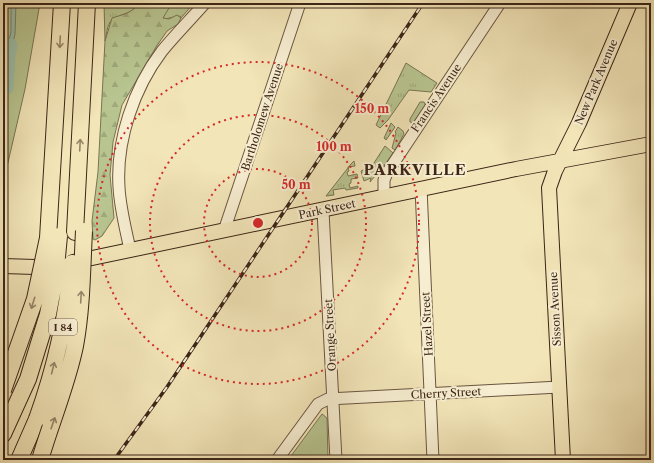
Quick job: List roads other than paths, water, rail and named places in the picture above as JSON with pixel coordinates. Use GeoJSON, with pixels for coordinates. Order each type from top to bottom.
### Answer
{"type":"FeatureCollection","features":[{"type":"Feature","properties":{"kind":"highway"},"geometry":{"type":"LineString","coordinates":[[3,434],[28,379],[42,338],[55,278],[54,160],[62,3]]}},
{"type":"Feature","properties":{"kind":"highway","name":"I 84"},"geometry":{"type":"LineString","coordinates":[[19,460],[37,419],[51,375],[62,331],[80,232],[78,184],[88,3]]}},
{"type":"Feature","properties":{"kind":"highway"},"geometry":{"type":"LineString","coordinates":[[40,460],[65,387],[76,341],[80,310],[80,232]]}},
{"type":"Feature","properties":{"kind":"highway"},"geometry":{"type":"LineString","coordinates":[[3,390],[54,237]]}},
{"type":"Feature","properties":{"kind":"main road","name":"New Park Avenue"},"geometry":{"type":"LineString","coordinates":[[560,160],[588,102],[630,3]]}},
{"type":"Feature","properties":{"kind":"main road","name":"Park Street"},"geometry":{"type":"LineString","coordinates":[[3,266],[50,266],[323,211],[421,188],[560,160],[651,144]]}},
{"type":"Feature","properties":{"kind":"main road","name":"Sisson Avenue"},"geometry":{"type":"LineString","coordinates":[[560,160],[550,182],[549,194],[563,460]]}},
{"type":"Feature","properties":{"kind":"street"},"geometry":{"type":"LineString","coordinates":[[130,250],[121,205],[119,174],[124,137],[130,114],[138,92],[161,52],[205,3]]}},
{"type":"Feature","properties":{"kind":"street","name":"Bartholomew Avenue"},"geometry":{"type":"LineString","coordinates":[[224,231],[300,3]]}},
{"type":"Feature","properties":{"kind":"street","name":"Francis Avenue"},"geometry":{"type":"LineString","coordinates":[[384,197],[384,180],[387,173],[500,3]]}},
{"type":"Feature","properties":{"kind":"street","name":"Hazel Street"},"geometry":{"type":"LineString","coordinates":[[421,188],[433,460]]}},
{"type":"Feature","properties":{"kind":"street","name":"Orange Street"},"geometry":{"type":"LineString","coordinates":[[323,211],[336,460]]}},
{"type":"Feature","properties":{"kind":"street","name":"Cherry Street"},"geometry":{"type":"LineString","coordinates":[[333,399],[559,387]]}},
{"type":"Feature","properties":{"kind":"street"},"geometry":{"type":"LineString","coordinates":[[277,460],[318,404],[323,401],[333,399]]}},
{"type":"Feature","properties":{"kind":"water"},"geometry":{"type":"Polygon","coordinates":[[[11,3],[16,3],[15,34],[8,62],[4,61],[11,32],[11,3]]]}},
{"type":"Feature","properties":{"kind":"waterway"},"geometry":{"type":"LineString","coordinates":[[7,88],[11,45]]}},
{"type":"Feature","properties":{"kind":"railway"},"geometry":{"type":"LineString","coordinates":[[114,460],[167,387],[423,3]]}},
{"type":"Feature","properties":{"kind":"district","name":"PARKVILLE"},"geometry":{"type":"Point","coordinates":[415,169]}}]}
